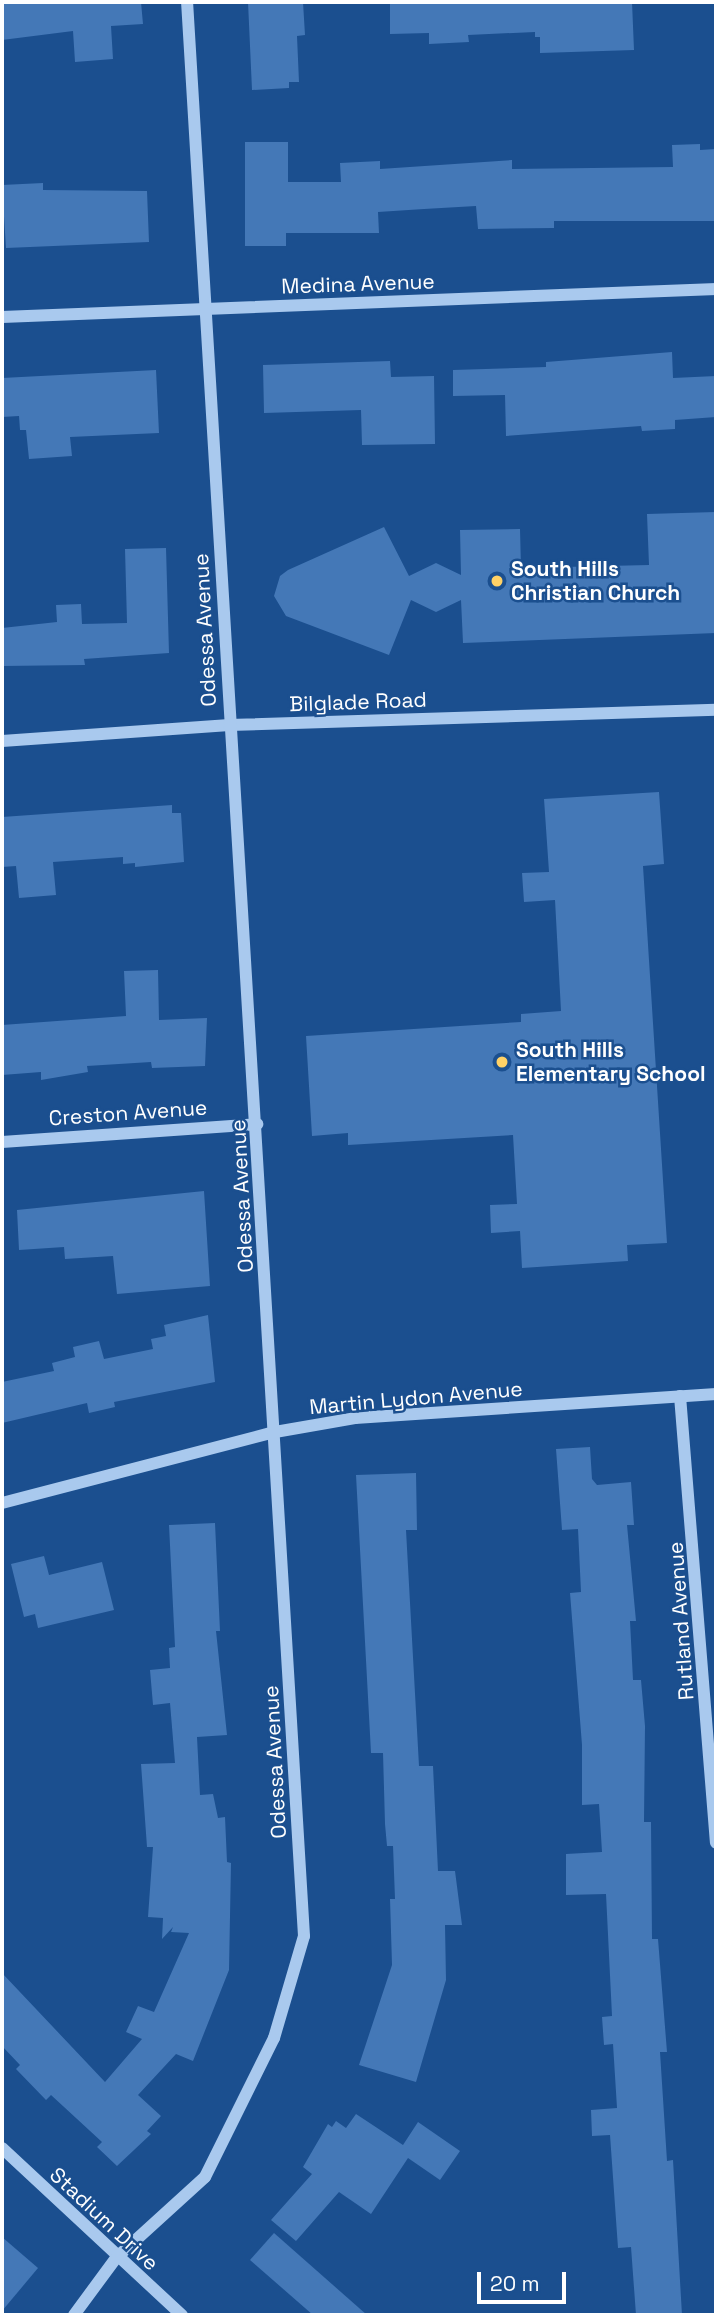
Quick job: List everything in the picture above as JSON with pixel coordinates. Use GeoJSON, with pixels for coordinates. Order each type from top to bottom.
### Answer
{"type":"FeatureCollection","features":[{"type":"Feature","properties":{"kind":"street","name":"Odessa Avenue"},"geometry":{"type":"LineString","coordinates":[[74,2315],[116,2258],[205,2177],[274,2038],[304,1936],[257,1124],[229,725],[187,2]]}},
{"type":"Feature","properties":{"kind":"street","name":"Medina Avenue"},"geometry":{"type":"LineString","coordinates":[[2,317],[716,289]]}},
{"type":"Feature","properties":{"kind":"street","name":"Bilglade Road"},"geometry":{"type":"LineString","coordinates":[[2,740],[229,725],[716,710]]}},
{"type":"Feature","properties":{"kind":"street","name":"Creston Avenue"},"geometry":{"type":"LineString","coordinates":[[2,1142],[257,1124]]}},
{"type":"Feature","properties":{"kind":"street","name":"Martin Lydon Avenue"},"geometry":{"type":"LineString","coordinates":[[2,1503],[275,1432],[355,1418],[716,1394]]}},
{"type":"Feature","properties":{"kind":"street","name":"Rutland Avenue"},"geometry":{"type":"LineString","coordinates":[[680,1396],[716,1843]]}},
{"type":"Feature","properties":{"kind":"street","name":"Stadium Drive"},"geometry":{"type":"LineString","coordinates":[[2,2148],[116,2258],[182,2315]]}},
{"type":"Feature","properties":{"kind":"building"},"geometry":{"type":"Polygon","coordinates":[[[2,2],[141,2],[143,24],[111,26],[113,59],[75,62],[73,31],[2,40],[2,2]]]}},
{"type":"Feature","properties":{"kind":"building"},"geometry":{"type":"Polygon","coordinates":[[[248,2],[303,2],[305,35],[297,36],[299,82],[289,82],[289,88],[252,90],[248,2]]]}},
{"type":"Feature","properties":{"kind":"building"},"geometry":{"type":"Polygon","coordinates":[[[390,2],[632,2],[634,50],[540,53],[540,37],[535,37],[535,32],[468,35],[469,42],[429,44],[429,33],[390,34],[390,2]]]}},
{"type":"Feature","properties":{"kind":"building"},"geometry":{"type":"Polygon","coordinates":[[[245,142],[288,142],[288,182],[341,182],[340,163],[380,161],[380,169],[512,160],[512,169],[673,167],[672,145],[700,144],[700,150],[716,149],[716,221],[554,221],[554,228],[478,229],[476,206],[378,212],[379,233],[286,233],[286,246],[245,246],[245,142]]]}},
{"type":"Feature","properties":{"kind":"building"},"geometry":{"type":"Polygon","coordinates":[[[43,183],[43,190],[147,191],[149,242],[6,248],[2,185],[43,183]]]}},
{"type":"Feature","properties":{"kind":"building"},"geometry":{"type":"Polygon","coordinates":[[[672,352],[673,378],[716,376],[716,417],[675,420],[675,429],[642,431],[641,426],[506,436],[505,395],[453,396],[453,370],[546,367],[546,362],[672,352]]]}},
{"type":"Feature","properties":{"kind":"building"},"geometry":{"type":"Polygon","coordinates":[[[390,361],[391,377],[434,376],[435,444],[362,445],[361,410],[264,413],[263,365],[390,361]]]}},
{"type":"Feature","properties":{"kind":"building"},"geometry":{"type":"Polygon","coordinates":[[[156,370],[159,433],[70,437],[72,456],[29,459],[26,430],[20,430],[19,416],[2,417],[2,378],[156,370]]]}},
{"type":"Feature","properties":{"kind":"building","name":"South Hills Christian Church"},"geometry":{"type":"Polygon","coordinates":[[[716,512],[716,633],[463,643],[461,600],[436,612],[411,600],[389,655],[286,616],[274,596],[280,576],[288,570],[384,527],[409,576],[436,563],[461,575],[460,530],[520,529],[521,568],[649,565],[647,514],[716,512]]]}},
{"type":"Feature","properties":{"kind":"building"},"geometry":{"type":"Polygon","coordinates":[[[166,548],[169,653],[84,659],[85,665],[2,666],[2,628],[57,622],[56,605],[81,604],[82,624],[127,623],[125,549],[166,548]]]}},
{"type":"Feature","properties":{"kind":"building"},"geometry":{"type":"Polygon","coordinates":[[[659,792],[664,864],[643,866],[667,1243],[627,1245],[628,1261],[522,1268],[520,1231],[491,1233],[490,1205],[517,1204],[513,1135],[348,1145],[348,1133],[312,1136],[306,1036],[521,1022],[521,1014],[561,1011],[555,900],[524,902],[522,873],[549,872],[544,799],[659,792]]]}},
{"type":"Feature","properties":{"kind":"building"},"geometry":{"type":"Polygon","coordinates":[[[172,805],[172,813],[181,813],[184,862],[135,867],[135,863],[123,864],[123,857],[53,862],[56,895],[19,898],[16,866],[2,867],[2,817],[172,805]]]}},
{"type":"Feature","properties":{"kind":"building"},"geometry":{"type":"Polygon","coordinates":[[[158,970],[159,1020],[207,1018],[205,1066],[152,1068],[151,1062],[87,1066],[88,1072],[41,1080],[41,1072],[2,1075],[2,1025],[126,1016],[124,971],[158,970]]]}},
{"type":"Feature","properties":{"kind":"building"},"geometry":{"type":"Polygon","coordinates":[[[204,1191],[210,1286],[117,1294],[113,1256],[65,1259],[64,1247],[19,1250],[17,1210],[204,1191]]]}},
{"type":"Feature","properties":{"kind":"building"},"geometry":{"type":"Polygon","coordinates":[[[208,1315],[215,1382],[114,1402],[115,1407],[89,1413],[87,1403],[2,1423],[2,1382],[54,1371],[52,1363],[75,1357],[73,1347],[99,1341],[104,1359],[153,1349],[151,1339],[166,1336],[164,1325],[208,1315]]]}},
{"type":"Feature","properties":{"kind":"building"},"geometry":{"type":"Polygon","coordinates":[[[590,1447],[592,1479],[597,1485],[631,1482],[634,1525],[627,1525],[636,1621],[630,1621],[633,1680],[641,1680],[645,1726],[644,1822],[651,1822],[652,1939],[658,1939],[667,2052],[660,2052],[667,2161],[673,2160],[682,2315],[636,2315],[631,2247],[618,2248],[610,2135],[592,2136],[591,2110],[617,2108],[613,2044],[604,2045],[602,2017],[612,2016],[606,1894],[566,1895],[566,1854],[602,1852],[599,1804],[582,1805],[582,1745],[570,1593],[581,1592],[578,1529],[562,1530],[556,1449],[590,1447]]]}},
{"type":"Feature","properties":{"kind":"building"},"geometry":{"type":"Polygon","coordinates":[[[416,1473],[417,1530],[406,1530],[419,1766],[433,1766],[438,1871],[455,1871],[462,1925],[445,1925],[446,1980],[416,2082],[359,2065],[392,1965],[390,1899],[395,1899],[393,1846],[387,1846],[385,1824],[383,1753],[371,1753],[356,1475],[416,1473]]]}},
{"type":"Feature","properties":{"kind":"building"},"geometry":{"type":"Polygon","coordinates":[[[215,1523],[220,1631],[216,1631],[227,1735],[197,1737],[200,1795],[213,1794],[218,1818],[225,1817],[227,1862],[231,1863],[229,1970],[193,2061],[176,2054],[138,2095],[161,2116],[147,2131],[151,2134],[117,2166],[97,2147],[102,2142],[51,2095],[46,2100],[16,2069],[20,2065],[2,2046],[2,1973],[105,2082],[142,2039],[126,2032],[138,2006],[154,2012],[189,1933],[171,1932],[173,1927],[162,1939],[163,1918],[148,1917],[153,1847],[147,1847],[141,1764],[175,1763],[170,1703],[153,1705],[150,1670],[170,1668],[169,1648],[175,1647],[169,1525],[215,1523]]]}},
{"type":"Feature","properties":{"kind":"building"},"geometry":{"type":"Polygon","coordinates":[[[44,1556],[49,1575],[102,1562],[114,1610],[38,1628],[35,1614],[24,1617],[11,1564],[44,1556]]]}},
{"type":"Feature","properties":{"kind":"building"},"geometry":{"type":"Polygon","coordinates":[[[356,2114],[403,2145],[418,2122],[460,2151],[440,2180],[408,2158],[371,2214],[339,2192],[296,2241],[271,2220],[312,2174],[303,2167],[328,2124],[332,2127],[336,2121],[346,2128],[356,2114]]]}},
{"type":"Feature","properties":{"kind":"building"},"geometry":{"type":"Polygon","coordinates":[[[274,2233],[367,2315],[313,2315],[250,2260],[274,2233]]]}},
{"type":"Feature","properties":{"kind":"building"},"geometry":{"type":"Polygon","coordinates":[[[2,2237],[38,2268],[2,2311],[2,2237]]]}},
{"type":"Feature","properties":{"kind":"place","name":"South Hills Christian Church"},"geometry":{"type":"Point","coordinates":[497,581]}},
{"type":"Feature","properties":{"kind":"place","name":"South Hills Elementary School"},"geometry":{"type":"Point","coordinates":[502,1062]}}]}
